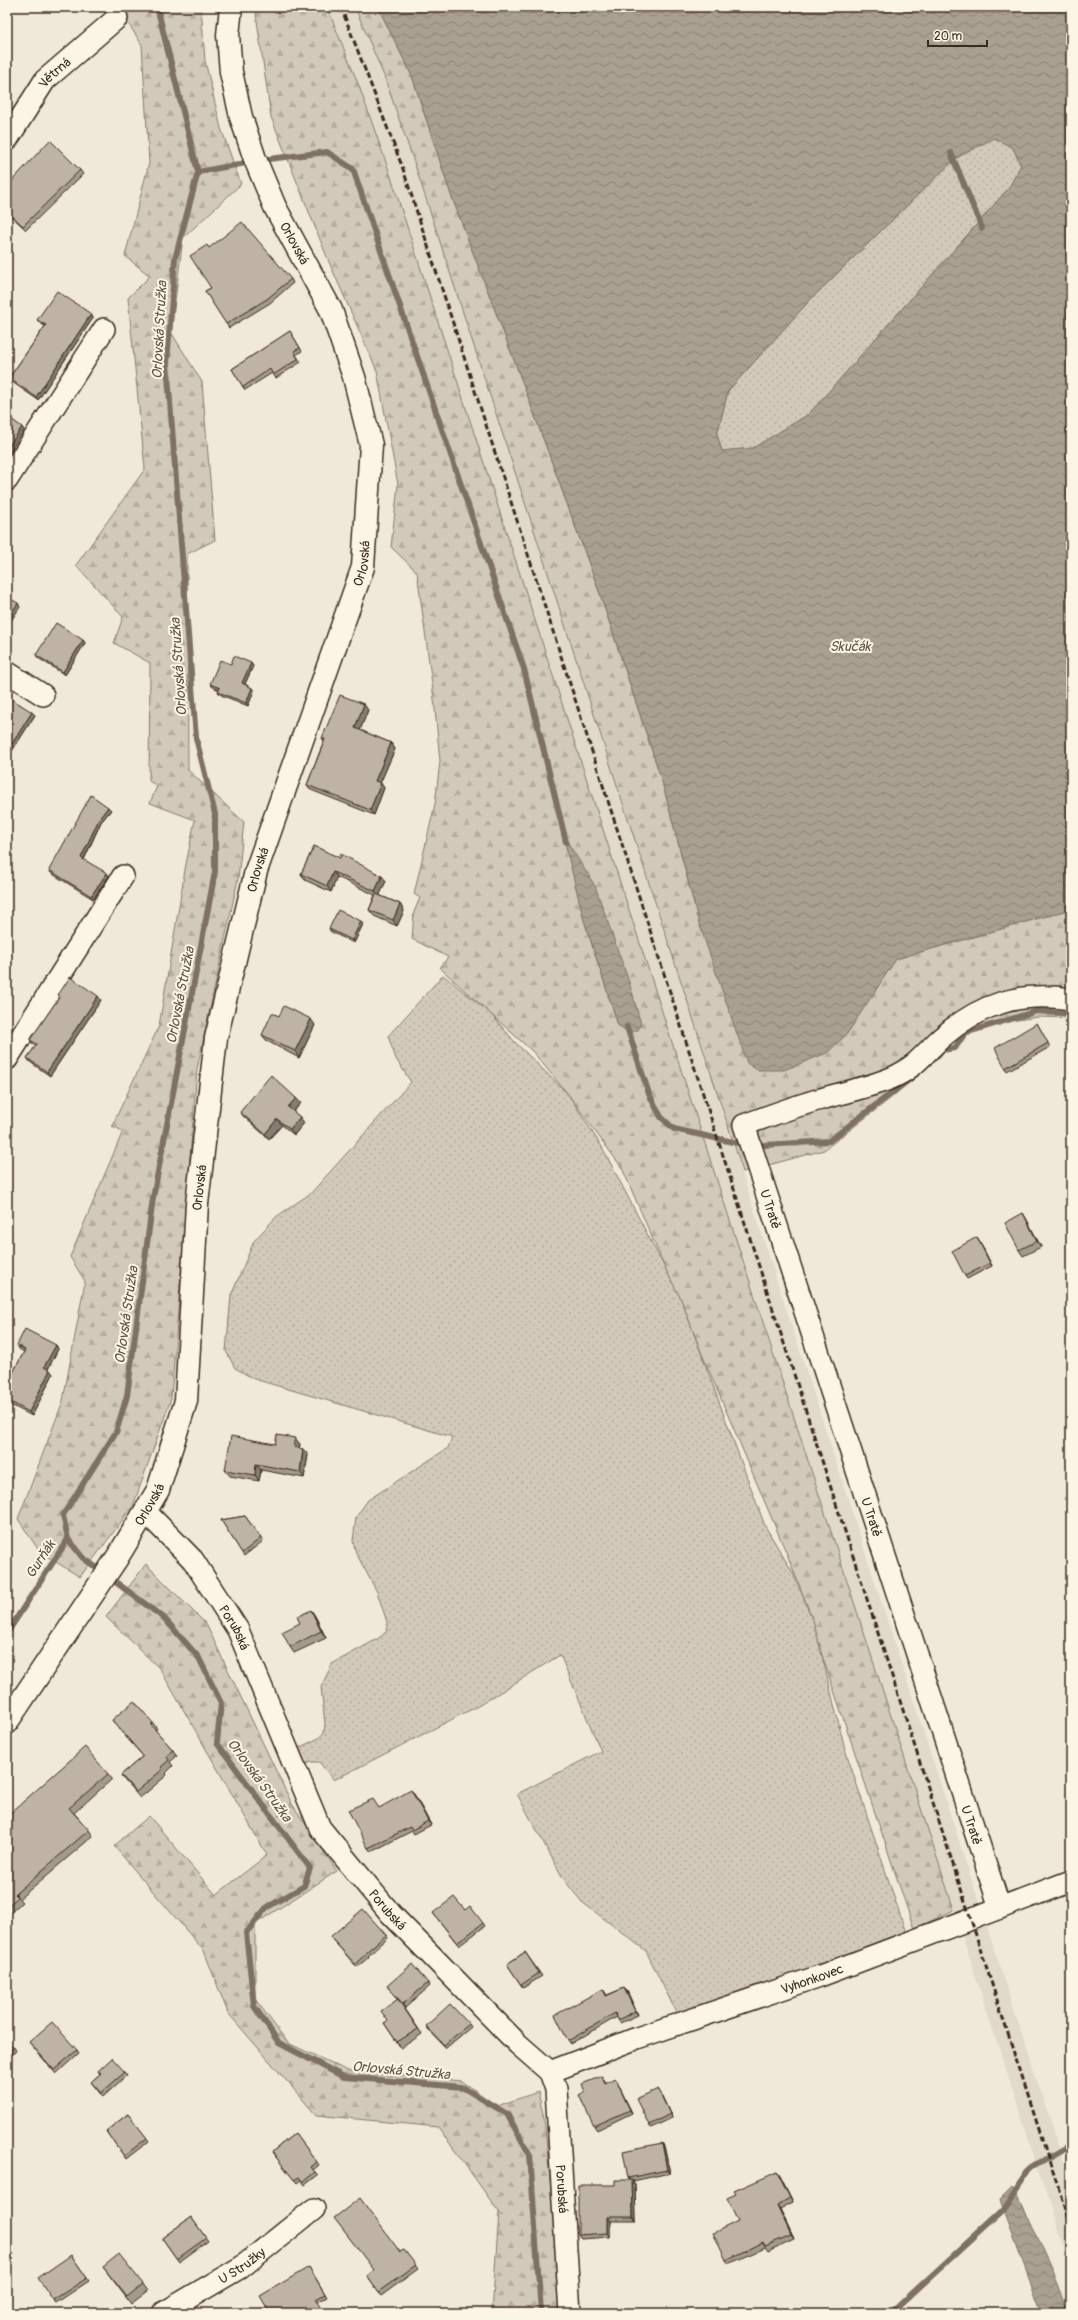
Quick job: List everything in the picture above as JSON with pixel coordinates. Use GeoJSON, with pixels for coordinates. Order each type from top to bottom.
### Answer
{"type":"FeatureCollection","features":[{"type":"Feature","properties":{"kind":"main road","name":"Orlovská"},"geometry":{"type":"LineString","coordinates":[[7,1722],[117,1558],[158,1490],[186,1401],[197,1204],[216,1038],[256,871],[362,567],[371,445],[354,377],[331,310],[275,207],[255,159],[241,117],[231,72],[228,35],[231,7]]}},
{"type":"Feature","properties":{"kind":"street","name":"Větrná"},"geometry":{"type":"LineString","coordinates":[[7,140],[46,80],[117,18]]}},
{"type":"Feature","properties":{"kind":"street"},"geometry":{"type":"LineString","coordinates":[[7,480],[104,329]]}},
{"type":"Feature","properties":{"kind":"street"},"geometry":{"type":"LineString","coordinates":[[7,672],[43,695]]}},
{"type":"Feature","properties":{"kind":"street"},"geometry":{"type":"LineString","coordinates":[[7,1059],[123,876]]}},
{"type":"Feature","properties":{"kind":"street","name":"U Tratě"},"geometry":{"type":"LineString","coordinates":[[1000,1908],[745,1129],[821,1099],[876,1084],[898,1075],[924,1058],[959,1022],[983,1008],[1006,1001],[1037,998],[1071,998]]}},
{"type":"Feature","properties":{"kind":"street","name":"Porubská"},"geometry":{"type":"LineString","coordinates":[[145,1511],[194,1560],[238,1630],[320,1828],[391,1914],[518,2044],[550,2072],[556,2089],[570,2313]]}},
{"type":"Feature","properties":{"kind":"street","name":"Vyhonkovec"},"geometry":{"type":"LineString","coordinates":[[550,2072],[636,2038],[820,1976],[1071,1881]]}},
{"type":"Feature","properties":{"kind":"street","name":"U Stružky"},"geometry":{"type":"LineString","coordinates":[[163,2313],[243,2266],[314,2209]]}},
{"type":"Feature","properties":{"kind":"shaded area"},"geometry":{"type":"Polygon","coordinates":[[[327,7],[355,7],[384,76],[414,162],[1071,2186],[1071,2270],[389,171],[359,86],[327,7]]]}},
{"type":"Feature","properties":{"kind":"green space"},"geometry":{"type":"Polygon","coordinates":[[[118,7],[201,7],[205,61],[221,128],[241,184],[183,238],[171,332],[202,382],[215,540],[187,554],[188,770],[244,822],[238,879],[197,1069],[171,1399],[133,1506],[80,1577],[40,1552],[18,1519],[63,1401],[85,1281],[70,1257],[123,1131],[112,1126],[159,1026],[186,864],[195,820],[150,803],[157,786],[149,781],[150,663],[114,643],[123,617],[76,565],[145,469],[128,298],[150,276],[125,256],[149,163],[142,45],[118,7]]]}},
{"type":"Feature","properties":{"kind":"green space"},"geometry":{"type":"Polygon","coordinates":[[[257,7],[327,7],[359,86],[389,171],[954,1910],[914,1929],[821,1652],[814,1623],[789,1559],[702,1354],[681,1299],[667,1272],[622,1168],[568,1094],[533,1052],[440,968],[448,957],[412,939],[414,912],[420,898],[414,894],[435,804],[440,761],[434,699],[417,572],[391,547],[398,485],[377,371],[329,262],[271,117],[256,14],[257,7]],[[564,837],[584,920],[618,1025],[564,837]]]}},
{"type":"Feature","properties":{"kind":"green space"},"geometry":{"type":"Polygon","coordinates":[[[355,7],[378,7],[412,76],[450,192],[525,389],[599,591],[662,781],[699,923],[882,979],[896,959],[1071,909],[1071,1018],[1038,1017],[1003,1022],[963,1033],[891,1098],[824,1150],[743,1172],[414,162],[384,76],[355,7]]]}},
{"type":"Feature","properties":{"kind":"green space"},"geometry":{"type":"Polygon","coordinates":[[[994,138],[1013,148],[1021,166],[1008,189],[809,414],[753,448],[722,451],[717,435],[728,391],[809,301],[956,158],[994,138]]]}},
{"type":"Feature","properties":{"kind":"green space"},"geometry":{"type":"Polygon","coordinates":[[[443,975],[489,1012],[515,1042],[568,1094],[602,1147],[681,1299],[765,1526],[793,1573],[814,1623],[845,1749],[907,1936],[678,2016],[646,1951],[582,1902],[564,1880],[517,1794],[601,1751],[560,1655],[478,1706],[334,1780],[319,1762],[310,1762],[302,1766],[294,1750],[319,1738],[324,1732],[325,1724],[321,1687],[332,1664],[379,1638],[387,1631],[387,1622],[377,1592],[356,1553],[353,1541],[356,1517],[368,1500],[448,1448],[452,1437],[254,1379],[235,1368],[226,1351],[231,1296],[254,1241],[276,1217],[311,1193],[411,1082],[396,1059],[388,1036],[443,975]]]}},
{"type":"Feature","properties":{"kind":"green space"},"geometry":{"type":"Polygon","coordinates":[[[146,1564],[206,1624],[292,1804],[337,1871],[255,1924],[255,1999],[288,2043],[348,2071],[462,2081],[497,2106],[538,2092],[544,2118],[563,2313],[492,2313],[499,2212],[438,2127],[316,2115],[228,2013],[204,1951],[114,1846],[149,1816],[216,1895],[267,1855],[160,1669],[106,1617],[146,1564]]]}},
{"type":"Feature","properties":{"kind":"water","name":"Skučák"},"geometry":{"type":"Polygon","coordinates":[[[378,7],[1071,7],[1071,909],[896,959],[847,1034],[827,1053],[784,1070],[757,1070],[747,1063],[699,923],[662,781],[599,591],[525,389],[450,192],[412,76],[378,7]],[[994,138],[956,158],[809,301],[728,391],[717,435],[722,451],[753,448],[809,414],[1008,189],[1021,165],[1013,148],[994,138]]]}},
{"type":"Feature","properties":{"kind":"water"},"geometry":{"type":"Polygon","coordinates":[[[563,835],[595,886],[629,982],[641,1024],[638,1030],[629,1033],[618,1025],[584,920],[563,835]]]}},
{"type":"Feature","properties":{"kind":"water"},"geometry":{"type":"Polygon","coordinates":[[[1012,2187],[1017,2192],[1054,2273],[1068,2313],[1042,2313],[1000,2199],[1012,2187]]]}},
{"type":"Feature","properties":{"kind":"building"},"geometry":{"type":"Polygon","coordinates":[[[50,140],[80,170],[23,226],[7,211],[7,186],[50,140]]]}},
{"type":"Feature","properties":{"kind":"building"},"geometry":{"type":"Polygon","coordinates":[[[242,222],[291,279],[267,299],[226,324],[205,291],[211,288],[190,256],[207,245],[209,248],[242,222]]]}},
{"type":"Feature","properties":{"kind":"building"},"geometry":{"type":"Polygon","coordinates":[[[57,291],[91,314],[36,397],[9,378],[46,325],[37,320],[57,291]]]}},
{"type":"Feature","properties":{"kind":"building"},"geometry":{"type":"Polygon","coordinates":[[[290,331],[300,348],[294,351],[298,359],[273,375],[270,369],[243,387],[232,369],[290,331]]]}},
{"type":"Feature","properties":{"kind":"building"},"geometry":{"type":"Polygon","coordinates":[[[7,416],[22,427],[7,449],[7,416]]]}},
{"type":"Feature","properties":{"kind":"building"},"geometry":{"type":"Polygon","coordinates":[[[7,597],[18,603],[7,620],[7,597]]]}},
{"type":"Feature","properties":{"kind":"building"},"geometry":{"type":"Polygon","coordinates":[[[56,623],[83,640],[63,672],[36,655],[56,623]]]}},
{"type":"Feature","properties":{"kind":"building"},"geometry":{"type":"Polygon","coordinates":[[[234,656],[251,663],[242,683],[252,688],[246,703],[218,692],[220,688],[210,684],[220,660],[231,664],[234,656]]]}},
{"type":"Feature","properties":{"kind":"building"},"geometry":{"type":"Polygon","coordinates":[[[340,695],[364,704],[355,728],[391,743],[375,781],[381,783],[370,810],[307,785],[325,739],[322,738],[340,695]]]}},
{"type":"Feature","properties":{"kind":"building"},"geometry":{"type":"Polygon","coordinates":[[[7,696],[32,712],[10,747],[7,745],[7,696]]]}},
{"type":"Feature","properties":{"kind":"building"},"geometry":{"type":"Polygon","coordinates":[[[91,795],[108,807],[99,819],[81,858],[107,873],[91,896],[49,870],[91,795]]]}},
{"type":"Feature","properties":{"kind":"building"},"geometry":{"type":"Polygon","coordinates":[[[314,846],[340,858],[341,854],[382,876],[375,891],[333,872],[327,886],[301,874],[314,846]]]}},
{"type":"Feature","properties":{"kind":"building"},"geometry":{"type":"Polygon","coordinates":[[[376,894],[400,904],[393,920],[369,910],[376,894]]]}},
{"type":"Feature","properties":{"kind":"building"},"geometry":{"type":"Polygon","coordinates":[[[338,910],[361,921],[352,940],[329,929],[338,910]]]}},
{"type":"Feature","properties":{"kind":"building"},"geometry":{"type":"Polygon","coordinates":[[[70,977],[98,996],[47,1072],[27,1058],[37,1044],[30,1040],[60,996],[58,995],[70,977]]]}},
{"type":"Feature","properties":{"kind":"building"},"geometry":{"type":"Polygon","coordinates":[[[284,1006],[311,1019],[295,1051],[262,1035],[272,1013],[279,1016],[284,1006]]]}},
{"type":"Feature","properties":{"kind":"building"},"geometry":{"type":"Polygon","coordinates":[[[1037,1023],[1048,1043],[1005,1068],[995,1048],[1037,1023]]]}},
{"type":"Feature","properties":{"kind":"building"},"geometry":{"type":"Polygon","coordinates":[[[271,1075],[296,1098],[288,1107],[300,1117],[290,1129],[277,1119],[265,1134],[240,1112],[271,1075]]]}},
{"type":"Feature","properties":{"kind":"building"},"geometry":{"type":"Polygon","coordinates":[[[1023,1213],[1037,1241],[1019,1250],[1005,1223],[1023,1213]]]}},
{"type":"Feature","properties":{"kind":"building"},"geometry":{"type":"Polygon","coordinates":[[[977,1237],[990,1263],[965,1276],[952,1251],[977,1237]]]}},
{"type":"Feature","properties":{"kind":"building"},"geometry":{"type":"Polygon","coordinates":[[[25,1329],[56,1345],[44,1367],[50,1370],[29,1412],[7,1400],[7,1384],[25,1350],[17,1345],[25,1329]]]}},
{"type":"Feature","properties":{"kind":"building"},"geometry":{"type":"Polygon","coordinates":[[[277,1435],[295,1438],[294,1447],[303,1449],[300,1472],[256,1464],[255,1475],[225,1470],[231,1436],[275,1444],[277,1435]]]}},
{"type":"Feature","properties":{"kind":"building"},"geometry":{"type":"Polygon","coordinates":[[[7,1502],[10,1504],[7,1509],[7,1502]]]}},
{"type":"Feature","properties":{"kind":"building"},"geometry":{"type":"Polygon","coordinates":[[[245,1516],[261,1538],[242,1553],[221,1520],[245,1516]]]}},
{"type":"Feature","properties":{"kind":"building"},"geometry":{"type":"Polygon","coordinates":[[[311,1610],[321,1631],[290,1647],[282,1632],[300,1623],[297,1617],[311,1610]]]}},
{"type":"Feature","properties":{"kind":"building"},"geometry":{"type":"Polygon","coordinates":[[[134,1701],[153,1723],[151,1725],[173,1750],[166,1756],[169,1760],[161,1767],[163,1769],[136,1792],[121,1775],[143,1756],[112,1720],[134,1701]]]}},
{"type":"Feature","properties":{"kind":"building"},"geometry":{"type":"Polygon","coordinates":[[[85,1747],[108,1774],[69,1808],[89,1830],[15,1894],[18,1897],[7,1907],[7,1816],[85,1747]]]}},
{"type":"Feature","properties":{"kind":"building"},"geometry":{"type":"Polygon","coordinates":[[[411,1790],[428,1821],[412,1830],[410,1827],[368,1848],[348,1810],[373,1799],[379,1808],[411,1790]]]}},
{"type":"Feature","properties":{"kind":"building"},"geometry":{"type":"Polygon","coordinates":[[[454,1897],[465,1910],[470,1906],[483,1923],[457,1943],[433,1913],[454,1897]]]}},
{"type":"Feature","properties":{"kind":"building"},"geometry":{"type":"Polygon","coordinates":[[[363,1909],[386,1935],[365,1953],[366,1954],[355,1964],[330,1937],[363,1909]]]}},
{"type":"Feature","properties":{"kind":"building"},"geometry":{"type":"Polygon","coordinates":[[[525,1952],[539,1973],[521,1985],[507,1964],[525,1952]]]}},
{"type":"Feature","properties":{"kind":"building"},"geometry":{"type":"Polygon","coordinates":[[[412,1964],[428,1983],[403,2004],[387,1986],[412,1964]]]}},
{"type":"Feature","properties":{"kind":"building"},"geometry":{"type":"Polygon","coordinates":[[[624,1988],[635,2011],[618,2020],[615,2013],[568,2041],[555,2015],[603,1989],[606,1996],[624,1988]]]}},
{"type":"Feature","properties":{"kind":"building"},"geometry":{"type":"Polygon","coordinates":[[[398,1999],[418,2029],[397,2042],[384,2023],[388,2021],[381,2011],[398,1999]]]}},
{"type":"Feature","properties":{"kind":"building"},"geometry":{"type":"Polygon","coordinates":[[[450,2004],[469,2024],[444,2045],[426,2026],[450,2004]]]}},
{"type":"Feature","properties":{"kind":"building"},"geometry":{"type":"Polygon","coordinates":[[[52,2022],[77,2050],[54,2070],[29,2042],[52,2022]]]}},
{"type":"Feature","properties":{"kind":"building"},"geometry":{"type":"Polygon","coordinates":[[[7,2041],[14,2047],[7,2054],[7,2041]]]}},
{"type":"Feature","properties":{"kind":"building"},"geometry":{"type":"Polygon","coordinates":[[[112,2058],[125,2072],[101,2093],[91,2082],[101,2073],[98,2071],[112,2058]]]}},
{"type":"Feature","properties":{"kind":"building"},"geometry":{"type":"Polygon","coordinates":[[[602,2076],[605,2083],[615,2078],[630,2110],[594,2126],[579,2095],[585,2092],[582,2084],[602,2076]]]}},
{"type":"Feature","properties":{"kind":"building"},"geometry":{"type":"Polygon","coordinates":[[[658,2089],[670,2114],[649,2125],[636,2099],[658,2089]]]}},
{"type":"Feature","properties":{"kind":"building"},"geometry":{"type":"Polygon","coordinates":[[[128,2114],[147,2138],[124,2156],[106,2131],[128,2114]]]}},
{"type":"Feature","properties":{"kind":"building"},"geometry":{"type":"Polygon","coordinates":[[[295,2133],[317,2162],[311,2167],[315,2172],[303,2182],[299,2177],[294,2180],[272,2152],[295,2133]]]}},
{"type":"Feature","properties":{"kind":"building"},"geometry":{"type":"Polygon","coordinates":[[[662,2143],[667,2170],[628,2178],[623,2151],[662,2143]]]}},
{"type":"Feature","properties":{"kind":"building"},"geometry":{"type":"Polygon","coordinates":[[[777,2172],[790,2198],[777,2205],[791,2235],[765,2246],[763,2242],[726,2260],[713,2233],[738,2221],[727,2198],[736,2194],[734,2191],[777,2172]]]}},
{"type":"Feature","properties":{"kind":"building"},"geometry":{"type":"Polygon","coordinates":[[[615,2180],[632,2180],[633,2217],[607,2217],[607,2233],[578,2235],[578,2185],[615,2185],[615,2180]]]}},
{"type":"Feature","properties":{"kind":"building"},"geometry":{"type":"Polygon","coordinates":[[[360,2198],[400,2252],[404,2250],[416,2265],[378,2292],[367,2276],[374,2270],[334,2218],[360,2198]]]}},
{"type":"Feature","properties":{"kind":"building"},"geometry":{"type":"Polygon","coordinates":[[[191,2217],[206,2238],[177,2259],[162,2238],[191,2217]]]}},
{"type":"Feature","properties":{"kind":"building"},"geometry":{"type":"Polygon","coordinates":[[[119,2254],[143,2284],[127,2297],[103,2267],[119,2254]]]}},
{"type":"Feature","properties":{"kind":"building"},"geometry":{"type":"Polygon","coordinates":[[[71,2255],[87,2278],[53,2300],[38,2278],[71,2255]]]}},
{"type":"Feature","properties":{"kind":"building"},"geometry":{"type":"Polygon","coordinates":[[[309,2267],[325,2294],[316,2299],[325,2313],[270,2313],[260,2296],[309,2267]]]}},
{"type":"Feature","properties":{"kind":"waterway","name":"Orlovská Stružka"},"geometry":{"type":"LineString","coordinates":[[156,7],[198,172],[175,259],[167,363],[196,738],[215,814],[215,872],[153,1198],[127,1396],[116,1432],[63,1515],[68,1539],[82,1557],[164,1618],[199,1658],[221,1703],[217,1743],[310,1868],[304,1886],[266,1908],[246,1933],[254,2006],[279,2043],[344,2077],[462,2087],[507,2114],[530,2155],[541,2313]]}},
{"type":"Feature","properties":{"kind":"waterway"},"geometry":{"type":"LineString","coordinates":[[260,160],[327,152],[353,169],[524,669],[566,842]]}},
{"type":"Feature","properties":{"kind":"waterway"},"geometry":{"type":"LineString","coordinates":[[951,153],[982,228]]}},
{"type":"Feature","properties":{"kind":"waterway"},"geometry":{"type":"LineString","coordinates":[[198,172],[251,162]]}},
{"type":"Feature","properties":{"kind":"waterway"},"geometry":{"type":"LineString","coordinates":[[938,1055],[942,1050],[955,1048],[965,1033],[1037,1011],[1071,1014]]}},
{"type":"Feature","properties":{"kind":"waterway"},"geometry":{"type":"LineString","coordinates":[[627,1027],[649,1094],[661,1117],[674,1129],[751,1146],[829,1141],[910,1079]]}},
{"type":"Feature","properties":{"kind":"waterway","name":"Gurňák"},"geometry":{"type":"LineString","coordinates":[[7,1633],[68,1539]]}},
{"type":"Feature","properties":{"kind":"waterway"},"geometry":{"type":"LineString","coordinates":[[891,2313],[1003,2210],[1032,2167],[1071,2144]]}},
{"type":"Feature","properties":{"kind":"railway"},"geometry":{"type":"LineString","coordinates":[[341,7],[402,166],[1071,2228]]}}]}
